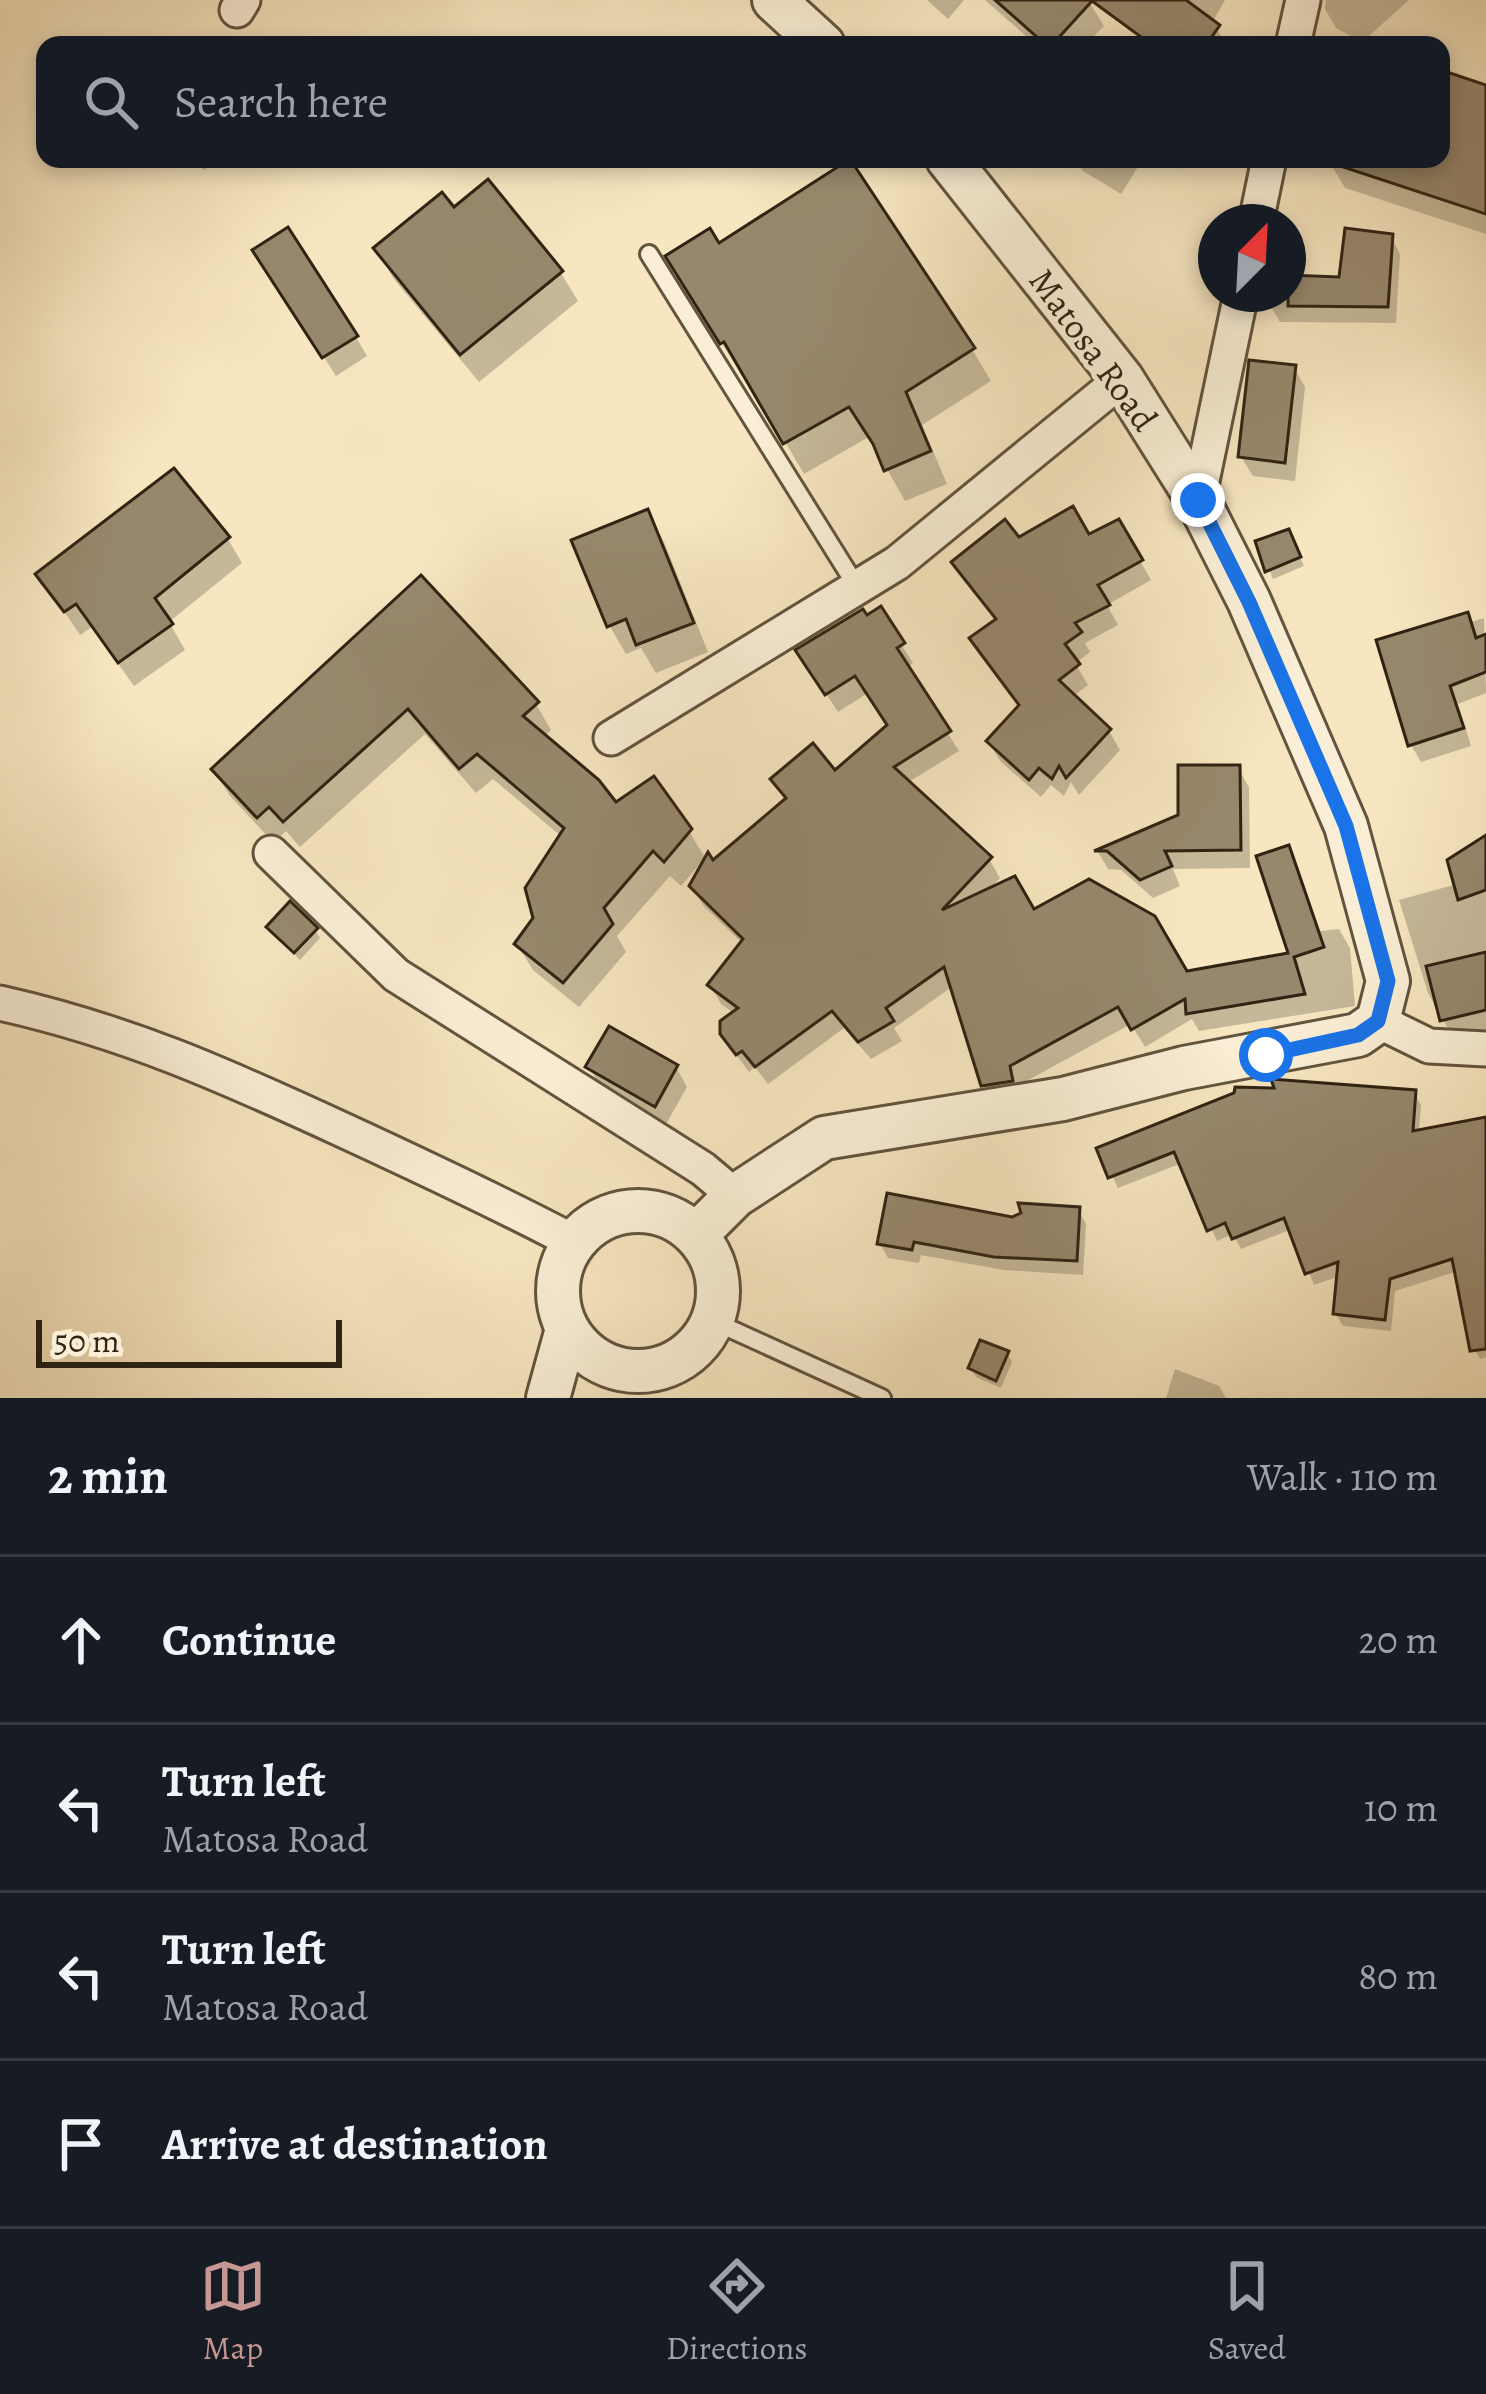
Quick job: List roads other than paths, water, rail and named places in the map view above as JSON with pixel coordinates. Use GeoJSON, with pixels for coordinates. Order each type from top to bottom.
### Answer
{"type":"FeatureCollection","features":[{"type":"Feature","properties":{"kind":"street"},"geometry":{"type":"LineString","coordinates":[[774,0],[814,36]]}},
{"type":"Feature","properties":{"kind":"street"},"geometry":{"type":"LineString","coordinates":[[1295,36],[1303,0]]}},
{"type":"Feature","properties":{"kind":"street","name":"Matosa Road"},"geometry":{"type":"LineString","coordinates":[[955,168],[1122,379],[1198,500],[1249,602],[1346,826],[1388,981],[1378,1021]]}},
{"type":"Feature","properties":{"kind":"street"},"geometry":{"type":"LineString","coordinates":[[1260,204],[1267,168]]}},
{"type":"Feature","properties":{"kind":"street"},"geometry":{"type":"LineString","coordinates":[[1198,500],[1237,312]]}},
{"type":"Feature","properties":{"kind":"street"},"geometry":{"type":"LineString","coordinates":[[611,738],[897,563],[1122,379]]}},
{"type":"Feature","properties":{"kind":"street"},"geometry":{"type":"LineString","coordinates":[[271,853],[396,975],[703,1168],[735,1196]]}},
{"type":"Feature","properties":{"kind":"street"},"geometry":{"type":"LineString","coordinates":[[0,1003],[81,1021],[206,1066],[574,1242]]}},
{"type":"Feature","properties":{"kind":"street"},"geometry":{"type":"LineString","coordinates":[[696,1235],[735,1196],[824,1138],[1063,1100],[1184,1068],[1358,1035],[1378,1021],[1430,1046],[1486,1049]]}},
{"type":"Feature","properties":{"kind":"street"},"geometry":{"type":"LineString","coordinates":[[633,1211],[656,1213],[696,1235],[710,1254],[719,1298],[702,1341],[686,1357],[633,1385],[620,1370],[598,1362],[580,1348],[559,1307],[562,1262],[574,1242],[590,1226],[633,1211]]}},
{"type":"Feature","properties":{"kind":"street"},"geometry":{"type":"LineString","coordinates":[[548,1398],[567,1329]]}},
{"type":"Feature","properties":{"kind":"lane"},"geometry":{"type":"LineString","coordinates":[[649,254],[857,587]]}},
{"type":"Feature","properties":{"kind":"lane"},"geometry":{"type":"LineString","coordinates":[[713,1321],[882,1398]]}}]}
